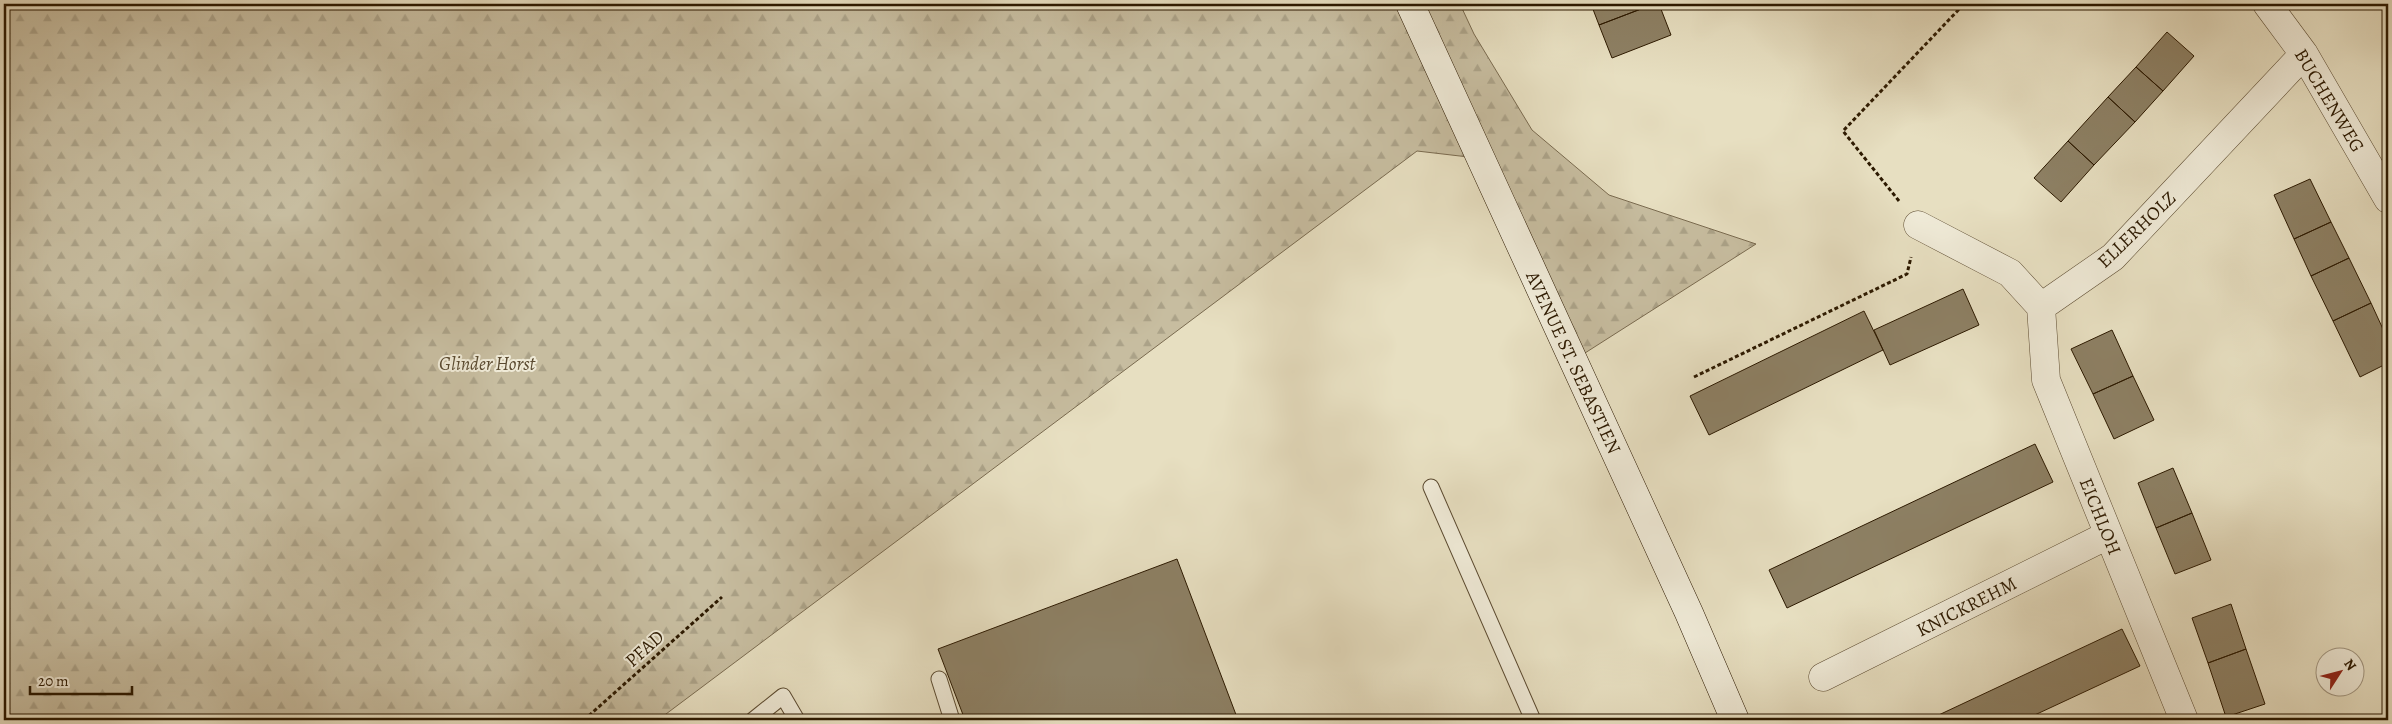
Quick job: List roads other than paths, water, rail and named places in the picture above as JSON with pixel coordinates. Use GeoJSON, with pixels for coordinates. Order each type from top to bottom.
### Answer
{"type":"FeatureCollection","features":[{"type":"Feature","properties":{"kind":"street","name":"AVENUE ST. SEBASTIEN"},"geometry":{"type":"LineString","coordinates":[[1410,4],[1735,720]]}},
{"type":"Feature","properties":{"kind":"street","name":"BUCHENWEG"},"geometry":{"type":"LineString","coordinates":[[2267,4],[2304,54],[2388,199]]}},
{"type":"Feature","properties":{"kind":"street","name":"ELLERHOLZ"},"geometry":{"type":"LineString","coordinates":[[2041,307],[2113,257],[2304,54]]}},
{"type":"Feature","properties":{"kind":"street"},"geometry":{"type":"LineString","coordinates":[[1918,225],[2010,273],[2041,307]]}},
{"type":"Feature","properties":{"kind":"street","name":"EICHLOH"},"geometry":{"type":"LineString","coordinates":[[2041,307],[2046,380],[2184,720]]}},
{"type":"Feature","properties":{"kind":"street","name":"KNICKREHM"},"geometry":{"type":"LineString","coordinates":[[1823,677],[2108,534]]}},
{"type":"Feature","properties":{"kind":"lane"},"geometry":{"type":"LineString","coordinates":[[1431,488],[1532,720]]}},
{"type":"Feature","properties":{"kind":"lane"},"geometry":{"type":"LineString","coordinates":[[939,679],[952,720]]}},
{"type":"Feature","properties":{"kind":"lane"},"geometry":{"type":"LineString","coordinates":[[753,720],[783,696],[797,720]]}},
{"type":"Feature","properties":{"kind":"park label","name":"Glinder Horst"},"geometry":{"type":"Point","coordinates":[487,363]}}]}
